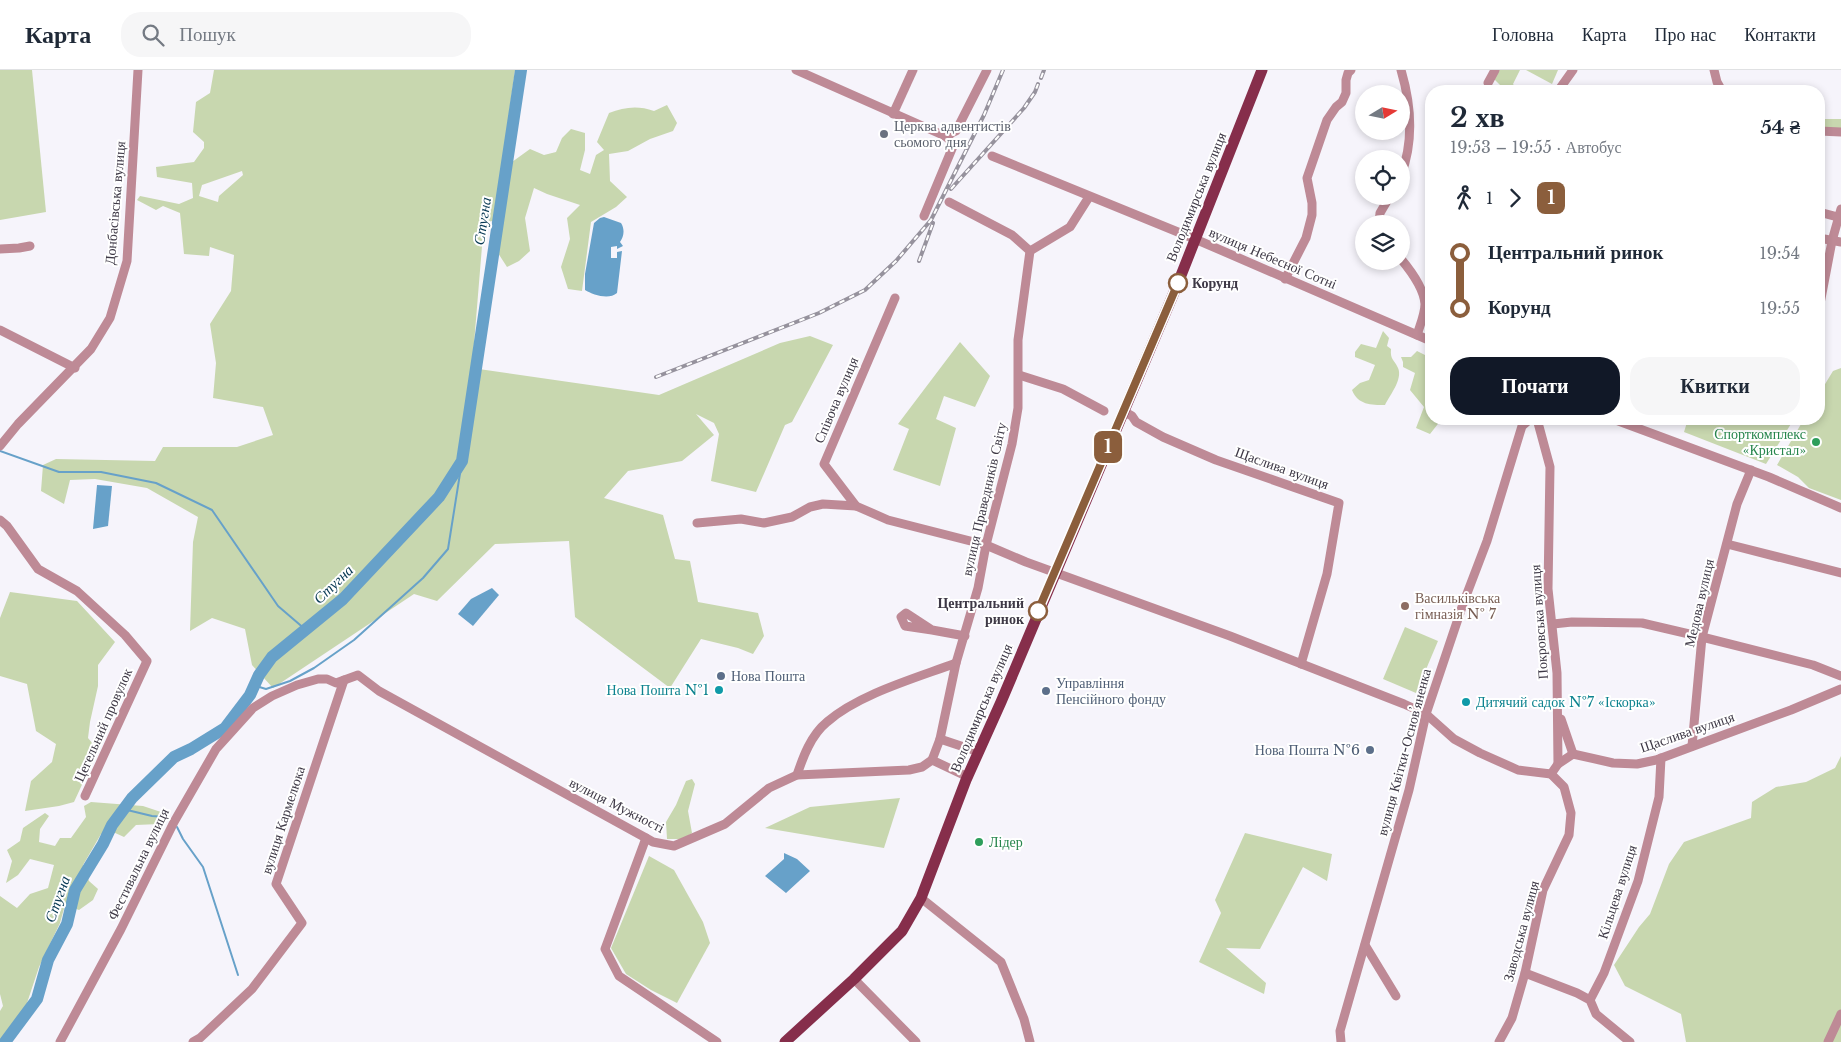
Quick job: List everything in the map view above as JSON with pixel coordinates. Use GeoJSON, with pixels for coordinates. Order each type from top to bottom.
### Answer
{"type":"FeatureCollection","features":[{"type":"Feature","properties":{"kind":"main road","name":"Володимирська вулиця"},"geometry":{"type":"LineString","coordinates":[[785,1042],[854,980],[902,932],[921,898],[968,777],[1056,573],[1195,239],[1262,70]]}},
{"type":"Feature","properties":{"kind":"street","name":"Донбасівська вулиця"},"geometry":{"type":"LineString","coordinates":[[0,446],[18,424],[75,368],[91,349],[110,318],[127,261],[138,70]]}},
{"type":"Feature","properties":{"kind":"street"},"geometry":{"type":"LineString","coordinates":[[796,70],[945,136],[954,144],[924,216]]}},
{"type":"Feature","properties":{"kind":"street"},"geometry":{"type":"LineString","coordinates":[[893,114],[914,70]]}},
{"type":"Feature","properties":{"kind":"street"},"geometry":{"type":"LineString","coordinates":[[945,136],[956,131],[987,70]]}},
{"type":"Feature","properties":{"kind":"street"},"geometry":{"type":"LineString","coordinates":[[1285,279],[1306,238],[1312,215],[1312,203],[1307,178],[1328,120],[1336,107],[1342,102],[1346,93],[1346,80],[1351,70]]}},
{"type":"Feature","properties":{"kind":"street"},"geometry":{"type":"LineString","coordinates":[[1402,70],[1411,118],[1407,150]]}},
{"type":"Feature","properties":{"kind":"street"},"geometry":{"type":"LineString","coordinates":[[1488,83],[1495,70]]}},
{"type":"Feature","properties":{"kind":"street"},"geometry":{"type":"LineString","coordinates":[[1562,85],[1572,70]]}},
{"type":"Feature","properties":{"kind":"street"},"geometry":{"type":"LineString","coordinates":[[1714,70],[1719,85]]}},
{"type":"Feature","properties":{"kind":"street"},"geometry":{"type":"LineString","coordinates":[[1825,131],[1841,132]]}},
{"type":"Feature","properties":{"kind":"street","name":"вулиця Небесної Сотні"},"geometry":{"type":"LineString","coordinates":[[992,156],[1195,239],[1425,338]]}},
{"type":"Feature","properties":{"kind":"street"},"geometry":{"type":"LineString","coordinates":[[950,202],[1012,235],[1030,251],[1070,227],[1089,197]]}},
{"type":"Feature","properties":{"kind":"street"},"geometry":{"type":"LineString","coordinates":[[1825,213],[1840,215],[1837,241],[1825,286]]}},
{"type":"Feature","properties":{"kind":"street"},"geometry":{"type":"LineString","coordinates":[[0,248],[30,246]]}},
{"type":"Feature","properties":{"kind":"street","name":"вулиця Праведників Світу"},"geometry":{"type":"LineString","coordinates":[[932,760],[940,739],[956,663],[966,636],[986,545],[1012,444],[1018,408],[1018,340],[1030,251]]}},
{"type":"Feature","properties":{"kind":"street"},"geometry":{"type":"LineString","coordinates":[[1409,270],[1422,293],[1425,304],[1418,335]]}},
{"type":"Feature","properties":{"kind":"street","name":"Співоча вулиця"},"geometry":{"type":"LineString","coordinates":[[895,298],[824,464],[856,506],[888,520],[986,545],[1056,573]]}},
{"type":"Feature","properties":{"kind":"street"},"geometry":{"type":"LineString","coordinates":[[0,330],[75,368]]}},
{"type":"Feature","properties":{"kind":"street"},"geometry":{"type":"LineString","coordinates":[[1019,375],[1064,388],[1104,411]]}},
{"type":"Feature","properties":{"kind":"street","name":"Щаслива вулиця"},"geometry":{"type":"LineString","coordinates":[[1123,411],[1132,416],[1136,422],[1163,437],[1198,452],[1339,503],[1327,574],[1301,664]]}},
{"type":"Feature","properties":{"kind":"street","name":"вулиця Квітки-Основʼяненка"},"geometry":{"type":"LineString","coordinates":[[1341,1042],[1340,1031],[1410,790],[1426,714],[1487,541],[1521,425]]}},
{"type":"Feature","properties":{"kind":"street","name":"Покровська вулиця"},"geometry":{"type":"LineString","coordinates":[[1539,425],[1550,467],[1548,589],[1553,624],[1558,711],[1558,764]]}},
{"type":"Feature","properties":{"kind":"street"},"geometry":{"type":"LineString","coordinates":[[1629,425],[1751,470],[1841,508]]}},
{"type":"Feature","properties":{"kind":"street","name":"Медова вулиця"},"geometry":{"type":"LineString","coordinates":[[1692,746],[1702,636],[1738,504],[1751,470]]}},
{"type":"Feature","properties":{"kind":"street"},"geometry":{"type":"LineString","coordinates":[[697,523],[741,518],[764,522],[792,517],[810,507],[822,504],[856,506]]}},
{"type":"Feature","properties":{"kind":"street","name":"Цегельний провулок"},"geometry":{"type":"LineString","coordinates":[[0,520],[7,526],[38,569],[77,591],[125,635],[147,661],[85,796]]}},
{"type":"Feature","properties":{"kind":"street"},"geometry":{"type":"LineString","coordinates":[[1727,544],[1841,574]]}},
{"type":"Feature","properties":{"kind":"street"},"geometry":{"type":"LineString","coordinates":[[1056,573],[1230,636],[1404,704],[1426,714],[1454,739],[1518,770],[1551,774],[1558,764],[1573,754],[1558,711]]}},
{"type":"Feature","properties":{"kind":"street"},"geometry":{"type":"LineString","coordinates":[[1553,624],[1572,622],[1586,624],[1635,623],[1702,636],[1813,666],[1841,676]]}},
{"type":"Feature","properties":{"kind":"street"},"geometry":{"type":"LineString","coordinates":[[932,630],[966,636]]}},
{"type":"Feature","properties":{"kind":"street"},"geometry":{"type":"LineString","coordinates":[[797,775],[805,752],[826,723],[856,701],[956,663]]}},
{"type":"Feature","properties":{"kind":"street","name":"вулиця Мужності"},"geometry":{"type":"LineString","coordinates":[[344,680],[358,675],[379,691],[653,842],[674,846],[725,824],[769,788],[797,775],[909,770],[922,767],[932,760]]}},
{"type":"Feature","properties":{"kind":"street","name":"Фестивальна вулиця"},"geometry":{"type":"LineString","coordinates":[[60,1042],[121,929],[178,814],[216,749],[253,708],[272,696],[297,685],[318,679],[328,679],[336,683],[344,680]]}},
{"type":"Feature","properties":{"kind":"street","name":"вулиця Кармелюка"},"geometry":{"type":"LineString","coordinates":[[197,1041],[252,989],[302,922],[276,884],[344,680]]}},
{"type":"Feature","properties":{"kind":"street","name":"Щаслива вулиця"},"geometry":{"type":"LineString","coordinates":[[1573,754],[1613,763],[1637,764],[1661,758],[1791,710],[1841,689]]}},
{"type":"Feature","properties":{"kind":"street"},"geometry":{"type":"LineString","coordinates":[[940,739],[979,752]]}},
{"type":"Feature","properties":{"kind":"street","name":"Кільцева вулиця"},"geometry":{"type":"LineString","coordinates":[[1590,1000],[1604,973],[1638,881],[1658,797],[1661,758]]}},
{"type":"Feature","properties":{"kind":"street"},"geometry":{"type":"LineString","coordinates":[[932,760],[968,777]]}},
{"type":"Feature","properties":{"kind":"street","name":"Заводська вулиця"},"geometry":{"type":"LineString","coordinates":[[1499,1042],[1512,1018],[1525,973],[1543,890],[1569,835],[1571,813],[1564,787],[1551,774]]}},
{"type":"Feature","properties":{"kind":"street"},"geometry":{"type":"LineString","coordinates":[[646,838],[605,950],[618,976],[717,1042]]}},
{"type":"Feature","properties":{"kind":"street"},"geometry":{"type":"LineString","coordinates":[[921,898],[1001,962],[1024,1019],[1030,1042]]}},
{"type":"Feature","properties":{"kind":"street"},"geometry":{"type":"LineString","coordinates":[[1365,945],[1396,996]]}},
{"type":"Feature","properties":{"kind":"street"},"geometry":{"type":"LineString","coordinates":[[1525,973],[1590,1000],[1596,1014],[1630,1042]]}},
{"type":"Feature","properties":{"kind":"street"},"geometry":{"type":"LineString","coordinates":[[854,980],[916,1042]]}},
{"type":"Feature","properties":{"kind":"street"},"geometry":{"type":"LineString","coordinates":[[1828,1042],[1841,1014]]}},
{"type":"Feature","properties":{"kind":"green space"},"geometry":{"type":"Polygon","coordinates":[[[0,70],[32,70],[46,212],[0,220],[0,70]]]}},
{"type":"Feature","properties":{"kind":"green space"},"geometry":{"type":"Polygon","coordinates":[[[214,70],[515,70],[494,221],[484,222],[472,368],[659,395],[780,343],[810,336],[833,345],[792,422],[785,425],[756,492],[711,481],[719,434],[714,423],[696,414],[714,435],[682,461],[628,471],[604,498],[663,515],[675,559],[690,561],[698,602],[758,613],[764,636],[753,654],[738,648],[701,639],[670,688],[575,617],[569,541],[495,544],[437,601],[414,594],[273,688],[252,665],[245,629],[212,618],[190,631],[193,542],[198,517],[147,488],[95,479],[70,480],[64,504],[41,491],[43,465],[56,459],[155,461],[163,447],[237,447],[273,435],[263,407],[213,398],[216,363],[210,324],[231,291],[234,255],[210,247],[209,256],[184,254],[180,213],[163,206],[156,210],[137,200],[140,196],[179,204],[193,198],[192,183],[157,177],[156,167],[194,162],[204,148],[204,142],[193,132],[196,102],[210,93],[214,70]],[[242,171],[202,185],[199,196],[218,202],[219,196],[243,175],[242,171]]]}},
{"type":"Feature","properties":{"kind":"green space"},"geometry":{"type":"Polygon","coordinates":[[[1497,70],[1520,70],[1514,85],[1500,85],[1493,78],[1497,70]]]}},
{"type":"Feature","properties":{"kind":"green space"},"geometry":{"type":"Polygon","coordinates":[[[1526,70],[1558,70],[1552,84],[1526,70]]]}},
{"type":"Feature","properties":{"kind":"green space"},"geometry":{"type":"Polygon","coordinates":[[[667,105],[677,123],[673,131],[650,139],[628,151],[609,154],[610,181],[627,197],[616,207],[591,222],[582,291],[568,289],[561,267],[570,239],[567,218],[580,205],[534,188],[525,218],[530,251],[519,261],[507,267],[498,253],[512,162],[530,149],[544,155],[556,152],[562,138],[571,129],[585,133],[585,150],[580,170],[590,174],[596,155],[604,150],[597,142],[609,113],[631,108],[654,111],[667,105]]]}},
{"type":"Feature","properties":{"kind":"green space"},"geometry":{"type":"Polygon","coordinates":[[[1825,119],[1841,119],[1841,129],[1825,128],[1825,119]]]}},
{"type":"Feature","properties":{"kind":"green space"},"geometry":{"type":"Polygon","coordinates":[[[1383,331],[1389,338],[1387,346],[1391,349],[1392,357],[1398,368],[1399,377],[1385,405],[1370,404],[1358,399],[1352,390],[1360,383],[1369,380],[1375,365],[1355,357],[1355,352],[1361,344],[1376,348],[1383,331]]]}},
{"type":"Feature","properties":{"kind":"green space"},"geometry":{"type":"Polygon","coordinates":[[[960,342],[990,376],[975,407],[944,396],[936,419],[956,428],[940,486],[893,470],[909,429],[898,424],[960,342]]]}},
{"type":"Feature","properties":{"kind":"green space"},"geometry":{"type":"Polygon","coordinates":[[[1417,351],[1425,355],[1425,425],[1437,425],[1430,434],[1416,428],[1424,407],[1410,390],[1415,373],[1403,367],[1401,357],[1411,357],[1417,351]]]}},
{"type":"Feature","properties":{"kind":"green space","name":"Спорткомплекс «Кристал»"},"geometry":{"type":"Polygon","coordinates":[[[1841,368],[1841,500],[1809,488],[1798,477],[1777,465],[1800,425],[1825,425],[1825,384],[1833,371],[1841,368]]]}},
{"type":"Feature","properties":{"kind":"green space"},"geometry":{"type":"Polygon","coordinates":[[[1686,425],[1790,425],[1766,464],[1684,432],[1686,425]]]}},
{"type":"Feature","properties":{"kind":"green space"},"geometry":{"type":"Polygon","coordinates":[[[10,592],[77,601],[115,642],[98,665],[98,686],[88,738],[98,750],[74,802],[59,806],[25,811],[31,781],[52,762],[56,744],[36,731],[27,684],[0,676],[0,618],[10,592]]]}},
{"type":"Feature","properties":{"kind":"green space"},"geometry":{"type":"Polygon","coordinates":[[[1405,627],[1438,641],[1416,693],[1383,679],[1405,627]]]}},
{"type":"Feature","properties":{"kind":"green space"},"geometry":{"type":"Polygon","coordinates":[[[1841,756],[1841,1042],[1686,1042],[1681,1014],[1625,986],[1614,965],[1650,914],[1669,864],[1684,842],[1751,818],[1752,802],[1776,787],[1806,782],[1835,768],[1841,756]]]}},
{"type":"Feature","properties":{"kind":"green space"},"geometry":{"type":"Polygon","coordinates":[[[692,779],[695,784],[688,811],[692,833],[683,839],[667,839],[666,822],[676,805],[686,781],[692,779]]]}},
{"type":"Feature","properties":{"kind":"green space"},"geometry":{"type":"Polygon","coordinates":[[[900,798],[884,848],[765,828],[810,807],[900,798]]]}},
{"type":"Feature","properties":{"kind":"green space"},"geometry":{"type":"Polygon","coordinates":[[[91,802],[143,806],[161,812],[159,824],[136,825],[124,837],[113,832],[101,834],[83,865],[89,881],[98,889],[93,900],[79,910],[65,905],[60,923],[39,967],[26,1006],[0,1042],[0,1011],[3,1006],[0,994],[0,896],[17,908],[30,894],[48,888],[54,865],[30,859],[18,875],[6,883],[12,861],[7,850],[20,841],[23,828],[45,813],[49,816],[40,829],[39,842],[55,846],[60,838],[71,838],[86,817],[84,806],[91,802]]]}},
{"type":"Feature","properties":{"kind":"green space"},"geometry":{"type":"Polygon","coordinates":[[[1245,833],[1332,854],[1327,881],[1303,867],[1260,949],[1226,948],[1266,983],[1264,994],[1199,962],[1221,913],[1215,900],[1245,833]]]}},
{"type":"Feature","properties":{"kind":"green space"},"geometry":{"type":"Polygon","coordinates":[[[649,856],[674,870],[703,922],[710,943],[677,1003],[651,990],[626,974],[611,948],[649,856]]]}},
{"type":"Feature","properties":{"kind":"water"},"geometry":{"type":"Polygon","coordinates":[[[604,217],[621,223],[623,230],[620,242],[623,246],[617,249],[617,246],[611,247],[611,258],[617,258],[617,252],[622,251],[617,293],[610,296],[592,294],[585,290],[585,274],[594,223],[604,217]]]}},
{"type":"Feature","properties":{"kind":"water"},"geometry":{"type":"Polygon","coordinates":[[[97,485],[112,486],[108,526],[93,529],[97,485]]]}},
{"type":"Feature","properties":{"kind":"water"},"geometry":{"type":"Polygon","coordinates":[[[492,588],[499,595],[473,626],[458,614],[471,599],[492,588]]]}},
{"type":"Feature","properties":{"kind":"water"},"geometry":{"type":"Polygon","coordinates":[[[784,853],[797,859],[810,871],[786,893],[765,876],[784,859],[784,853]]]}},
{"type":"Feature","properties":{"kind":"waterway","name":"Стугна"},"geometry":{"type":"LineString","coordinates":[[5,1042],[37,999],[48,960],[67,924],[75,890],[103,844],[112,825],[132,798],[174,757],[225,728],[250,695],[259,675],[272,657],[343,599],[439,497],[462,461],[521,70]]}},
{"type":"Feature","properties":{"kind":"waterway"},"geometry":{"type":"LineString","coordinates":[[0,451],[59,472],[101,472],[156,483],[212,510],[278,606],[306,630]]}},
{"type":"Feature","properties":{"kind":"waterway"},"geometry":{"type":"LineString","coordinates":[[256,686],[266,689],[290,681],[314,668],[354,640],[423,578],[448,549],[462,461]]}},
{"type":"Feature","properties":{"kind":"waterway"},"geometry":{"type":"LineString","coordinates":[[123,809],[165,817]]}},
{"type":"Feature","properties":{"kind":"waterway"},"geometry":{"type":"LineString","coordinates":[[177,827],[183,839],[203,867],[238,975]]}},
{"type":"Feature","properties":{"kind":"railway"},"geometry":{"type":"LineString","coordinates":[[656,377],[819,313],[865,290],[896,261],[931,220],[984,115],[1003,70]]}},
{"type":"Feature","properties":{"kind":"railway"},"geometry":{"type":"LineString","coordinates":[[1041,78],[1044,70]]}},
{"type":"Feature","properties":{"kind":"railway"},"geometry":{"type":"LineString","coordinates":[[951,189],[1024,108],[1038,84]]}},
{"type":"Feature","properties":{"kind":"railway"},"geometry":{"type":"LineString","coordinates":[[919,261],[933,223]]}},
{"type":"Feature","properties":{"kind":"bus line","name":"1"},"geometry":{"type":"LineString","coordinates":[[1038,611],[1056,573],[1178,283]]}},
{"type":"Feature","properties":{"kind":"place","name":"Церква адвентистів сьомого дня"},"geometry":{"type":"Point","coordinates":[884,134]}},
{"type":"Feature","properties":{"kind":"place","name":"Корунд"},"geometry":{"type":"Point","coordinates":[1178,283]}},
{"type":"Feature","properties":{"kind":"place","name":"Спорткомплекс «Кристал»"},"geometry":{"type":"Point","coordinates":[1816,442]}},
{"type":"Feature","properties":{"kind":"place","name":"Васильківська гімназія № 7"},"geometry":{"type":"Point","coordinates":[1405,606]}},
{"type":"Feature","properties":{"kind":"place","name":"Центральний ринок"},"geometry":{"type":"Point","coordinates":[1038,611]}},
{"type":"Feature","properties":{"kind":"place","name":"Нова Пошта"},"geometry":{"type":"Point","coordinates":[721,676]}},
{"type":"Feature","properties":{"kind":"place","name":"Нова Пошта №1"},"geometry":{"type":"Point","coordinates":[719,690]}},
{"type":"Feature","properties":{"kind":"place","name":"Управління Пенсійного фонду"},"geometry":{"type":"Point","coordinates":[1046,691]}},
{"type":"Feature","properties":{"kind":"place","name":"Дитячий садок №7 «Іскорка»"},"geometry":{"type":"Point","coordinates":[1466,702]}},
{"type":"Feature","properties":{"kind":"place","name":"Нова Пошта №6"},"geometry":{"type":"Point","coordinates":[1370,750]}},
{"type":"Feature","properties":{"kind":"place","name":"Лідер"},"geometry":{"type":"Point","coordinates":[979,842]}}]}
